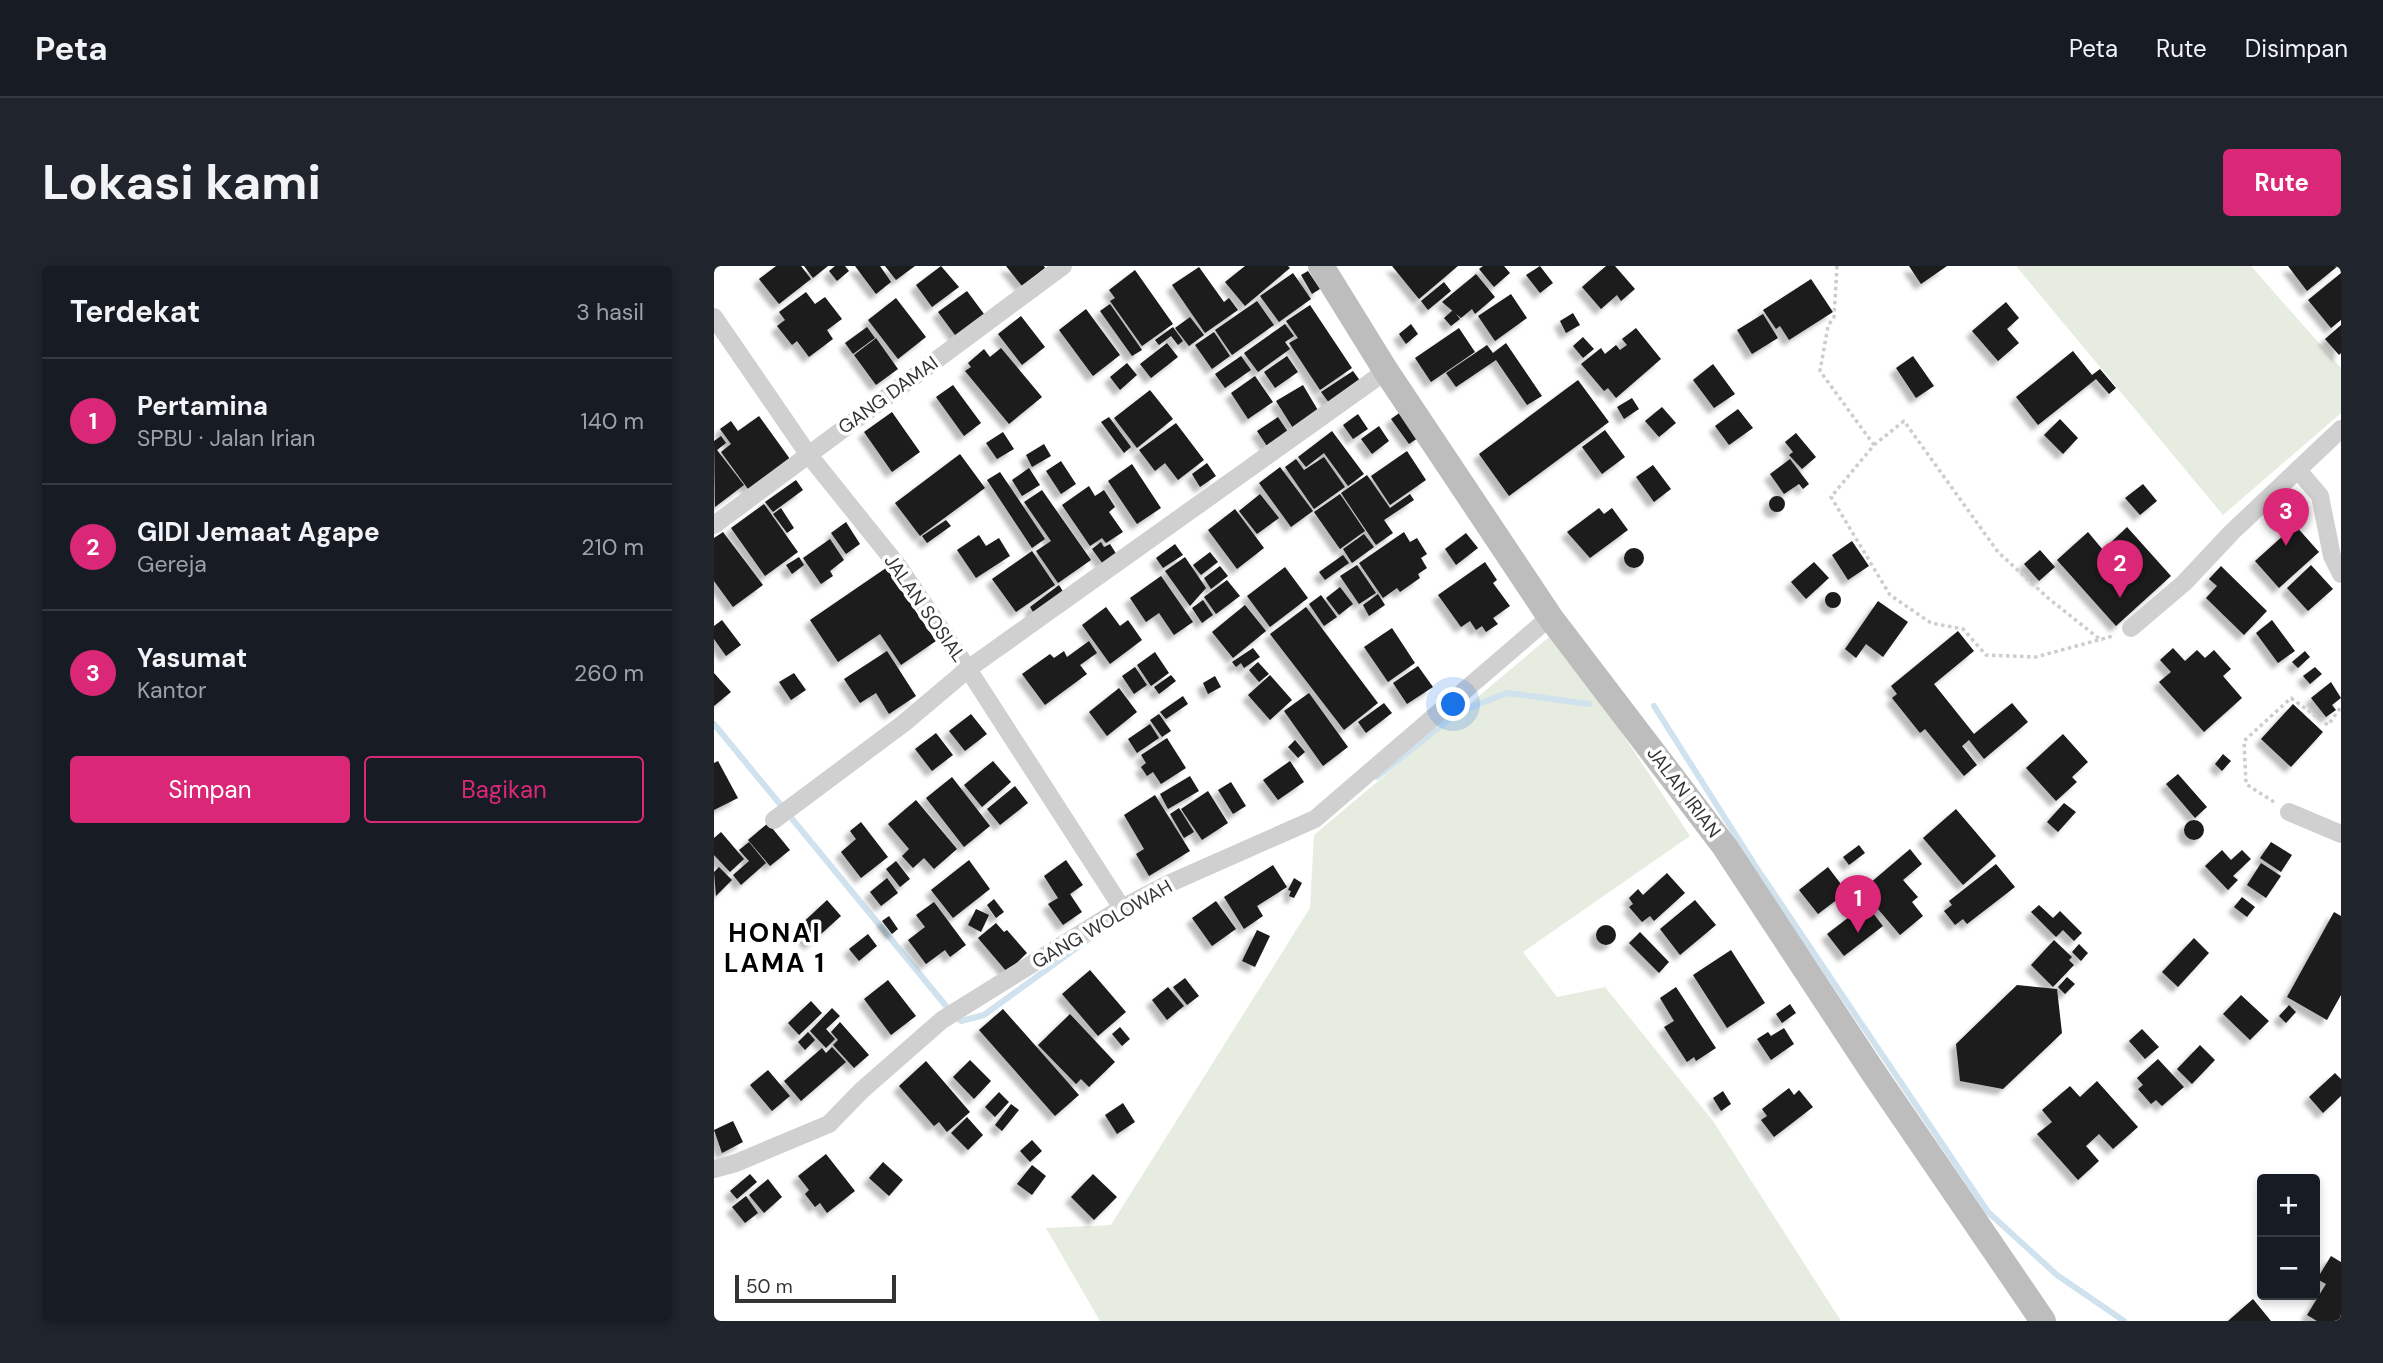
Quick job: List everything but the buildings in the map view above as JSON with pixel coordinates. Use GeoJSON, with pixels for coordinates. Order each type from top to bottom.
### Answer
{"type":"FeatureCollection","features":[{"type":"Feature","properties":{"kind":"main road","name":"JALAN IRIAN"},"geometry":{"type":"LineString","coordinates":[[1321,266],[1386,371],[1550,617],[1725,847],[2043,1321]]}},
{"type":"Feature","properties":{"kind":"street","name":"GANG DAMAI"},"geometry":{"type":"LineString","coordinates":[[714,525],[1063,266]]}},
{"type":"Feature","properties":{"kind":"street","name":"JALAN SOSIAL"},"geometry":{"type":"LineString","coordinates":[[714,317],[808,454],[898,566],[968,669],[1122,908]]}},
{"type":"Feature","properties":{"kind":"street"},"geometry":{"type":"LineString","coordinates":[[774,820],[863,755],[968,669],[1386,371]]}},
{"type":"Feature","properties":{"kind":"street"},"geometry":{"type":"LineString","coordinates":[[2131,628],[2184,583],[2232,532],[2341,429]]}},
{"type":"Feature","properties":{"kind":"street"},"geometry":{"type":"LineString","coordinates":[[2298,470],[2320,496],[2332,556],[2341,574]]}},
{"type":"Feature","properties":{"kind":"street","name":"GANG WOLOWAH"},"geometry":{"type":"LineString","coordinates":[[714,1169],[736,1163],[829,1124],[861,1091],[942,1020],[1122,908],[1168,884],[1315,819],[1550,617]]}},
{"type":"Feature","properties":{"kind":"street"},"geometry":{"type":"LineString","coordinates":[[2290,812],[2341,834]]}},
{"type":"Feature","properties":{"kind":"path"},"geometry":{"type":"LineString","coordinates":[[1837,266],[1834,317],[1828,326],[1820,371],[1874,445]]}},
{"type":"Feature","properties":{"kind":"path"},"geometry":{"type":"LineString","coordinates":[[2102,641],[2048,598],[1998,552],[1904,421],[1874,445],[1831,497],[1890,595],[1931,623],[1963,629],[1986,655],[2036,657],[2102,641],[2131,628]]}},
{"type":"Feature","properties":{"kind":"path"},"geometry":{"type":"LineString","coordinates":[[2290,812],[2246,784],[2244,741],[2291,698],[2328,725],[2341,707]]}},
{"type":"Feature","properties":{"kind":"shaded area"},"geometry":{"type":"Polygon","coordinates":[[[2016,266],[2251,266],[2341,368],[2341,413],[2223,515],[2016,266]]]}},
{"type":"Feature","properties":{"kind":"shaded area"},"geometry":{"type":"Polygon","coordinates":[[[1555,632],[1690,836],[1523,952],[1557,997],[1605,987],[1713,1121],[1841,1321],[1100,1321],[1046,1228],[1111,1225],[1310,908],[1314,835],[1555,632]]]}},
{"type":"Feature","properties":{"kind":"waterway"},"geometry":{"type":"LineString","coordinates":[[1377,777],[1457,713],[1507,693],[1589,704]]}},
{"type":"Feature","properties":{"kind":"waterway"},"geometry":{"type":"LineString","coordinates":[[1654,706],[1756,867],[1988,1212],[2057,1275],[2124,1321]]}},
{"type":"Feature","properties":{"kind":"waterway"},"geometry":{"type":"LineString","coordinates":[[714,724],[961,1021],[984,1015],[1097,933]]}},
{"type":"Feature","properties":{"kind":"place","name":"Yasumat"},"geometry":{"type":"Point","coordinates":[2286,546]}},
{"type":"Feature","properties":{"kind":"place","name":"GIDI Jemaat Agape"},"geometry":{"type":"Point","coordinates":[2120,598]}},
{"type":"Feature","properties":{"kind":"place","name":"Pertamina"},"geometry":{"type":"Point","coordinates":[1858,933]}},
{"type":"Feature","properties":{"kind":"district","name":"HONAI LAMA 1"},"geometry":{"type":"Point","coordinates":[775,948]}}]}
